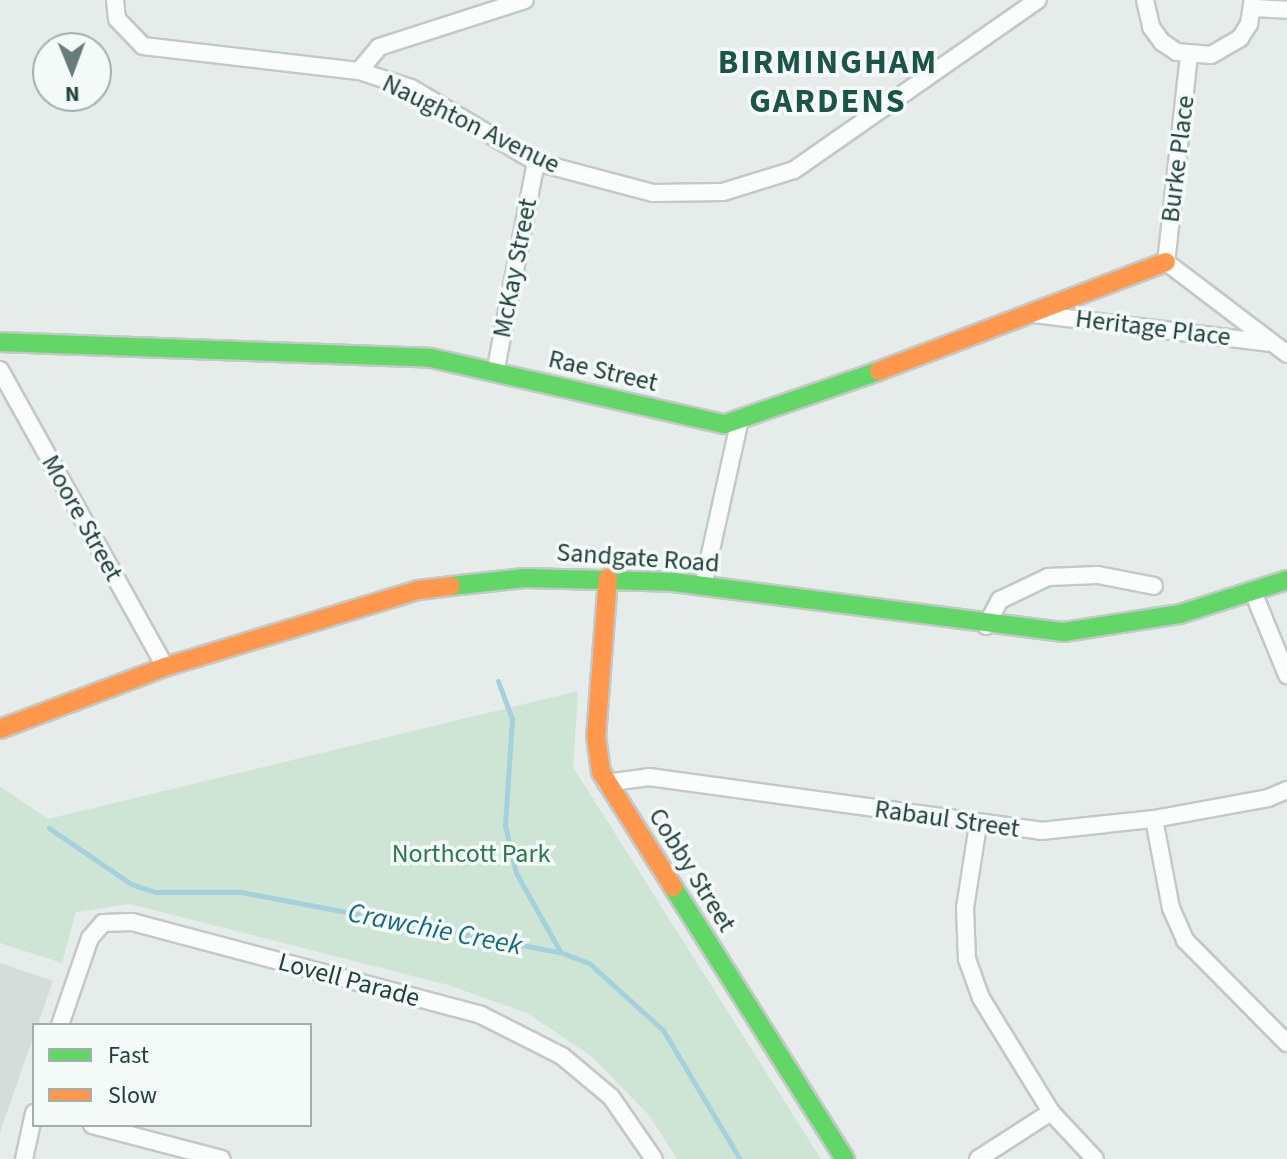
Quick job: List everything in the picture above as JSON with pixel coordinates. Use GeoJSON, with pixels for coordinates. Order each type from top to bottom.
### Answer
{"type":"FeatureCollection","features":[{"type":"Feature","properties":{"kind":"street","name":"Naughton Avenue"},"geometry":{"type":"LineString","coordinates":[[115,0],[117,19],[143,46],[359,71],[411,88],[536,162],[653,193],[723,192],[794,170],[1038,0]]}},
{"type":"Feature","properties":{"kind":"street"},"geometry":{"type":"LineString","coordinates":[[359,71],[379,47],[525,0]]}},
{"type":"Feature","properties":{"kind":"street"},"geometry":{"type":"LineString","coordinates":[[1145,0],[1151,27],[1162,42],[1189,55],[1227,49],[1244,31],[1253,4],[1287,10]]}},
{"type":"Feature","properties":{"kind":"street","name":"Burke Place"},"geometry":{"type":"LineString","coordinates":[[1166,262],[1189,55]]}},
{"type":"Feature","properties":{"kind":"street","name":"McKay Street"},"geometry":{"type":"LineString","coordinates":[[495,373],[536,162]]}},
{"type":"Feature","properties":{"kind":"street"},"geometry":{"type":"LineString","coordinates":[[1166,262],[1287,354]]}},
{"type":"Feature","properties":{"kind":"street","name":"Rae Street"},"geometry":{"type":"LineString","coordinates":[[0,342],[431,358],[709,423],[739,423],[1166,262]]}},
{"type":"Feature","properties":{"kind":"street","name":"Heritage Place"},"geometry":{"type":"LineString","coordinates":[[1034,314],[1273,343]]}},
{"type":"Feature","properties":{"kind":"street","name":"Moore Street"},"geometry":{"type":"LineString","coordinates":[[0,370],[165,667]]}},
{"type":"Feature","properties":{"kind":"street"},"geometry":{"type":"LineString","coordinates":[[703,586],[739,423]]}},
{"type":"Feature","properties":{"kind":"street"},"geometry":{"type":"LineString","coordinates":[[986,626],[1000,600],[1048,577],[1098,575],[1154,586]]}},
{"type":"Feature","properties":{"kind":"street","name":"Sandgate Road"},"geometry":{"type":"LineString","coordinates":[[0,729],[50,706],[165,667],[419,590],[525,578],[608,578],[703,586],[986,626],[1077,631],[1180,614],[1287,580]]}},
{"type":"Feature","properties":{"kind":"street","name":"Cobby Street"},"geometry":{"type":"LineString","coordinates":[[608,578],[596,748],[606,783],[845,1159]]}},
{"type":"Feature","properties":{"kind":"street"},"geometry":{"type":"LineString","coordinates":[[1253,592],[1287,675]]}},
{"type":"Feature","properties":{"kind":"street","name":"Rabaul Street"},"geometry":{"type":"LineString","coordinates":[[606,783],[649,777],[978,825],[1075,831],[1268,798],[1287,790]]}},
{"type":"Feature","properties":{"kind":"street"},"geometry":{"type":"LineString","coordinates":[[1154,819],[1171,908],[1185,940],[1287,1043]]}},
{"type":"Feature","properties":{"kind":"street"},"geometry":{"type":"LineString","coordinates":[[978,825],[965,908],[967,959],[981,998],[1051,1112],[1095,1159]]}},
{"type":"Feature","properties":{"kind":"street","name":"Lovell Parade"},"geometry":{"type":"LineString","coordinates":[[61,1023],[90,938],[103,923],[132,922],[481,1015],[562,1056],[611,1097],[654,1159]]}},
{"type":"Feature","properties":{"kind":"street"},"geometry":{"type":"LineString","coordinates":[[978,1159],[1051,1112]]}},
{"type":"Feature","properties":{"kind":"street"},"geometry":{"type":"LineString","coordinates":[[24,1159],[32,1122]]}},
{"type":"Feature","properties":{"kind":"street"},"geometry":{"type":"LineString","coordinates":[[100,1127],[222,1159]]}},
{"type":"Feature","properties":{"kind":"shaded area"},"geometry":{"type":"Polygon","coordinates":[[[0,963],[53,981],[38,1023],[32,1023],[32,1041],[0,1132],[0,963]]]}},
{"type":"Feature","properties":{"kind":"green space","name":"Northcott Park"},"geometry":{"type":"Polygon","coordinates":[[[578,691],[573,767],[821,1159],[677,1159],[648,1114],[591,1056],[527,1013],[448,985],[130,904],[76,912],[62,963],[0,943],[0,786],[48,819],[578,691]]]}},
{"type":"Feature","properties":{"kind":"waterway"},"geometry":{"type":"LineString","coordinates":[[498,681],[512,719],[505,825],[516,873],[560,951]]}},
{"type":"Feature","properties":{"kind":"waterway","name":"Crawchie Creek"},"geometry":{"type":"LineString","coordinates":[[49,828],[131,884],[156,892],[241,892],[560,952],[589,963],[663,1030],[740,1159]]}},
{"type":"Feature","properties":{"kind":"traffic: fast"},"geometry":{"type":"LineString","coordinates":[[0,342],[431,358],[725,424],[879,371]]}},
{"type":"Feature","properties":{"kind":"traffic: fast"},"geometry":{"type":"LineString","coordinates":[[451,586],[525,578],[673,582],[1064,632],[1180,614],[1287,580]]}},
{"type":"Feature","properties":{"kind":"traffic: fast"},"geometry":{"type":"LineString","coordinates":[[673,887],[845,1159]]}},
{"type":"Feature","properties":{"kind":"traffic: slow"},"geometry":{"type":"LineString","coordinates":[[879,371],[1166,262]]}},
{"type":"Feature","properties":{"kind":"traffic: slow"},"geometry":{"type":"LineString","coordinates":[[608,578],[596,736],[601,772],[673,887]]}},
{"type":"Feature","properties":{"kind":"traffic: slow"},"geometry":{"type":"LineString","coordinates":[[0,729],[165,667],[419,590],[451,586]]}},
{"type":"Feature","properties":{"kind":"district","name":"BIRMINGHAM GARDENS"},"geometry":{"type":"Point","coordinates":[828,82]}}]}
